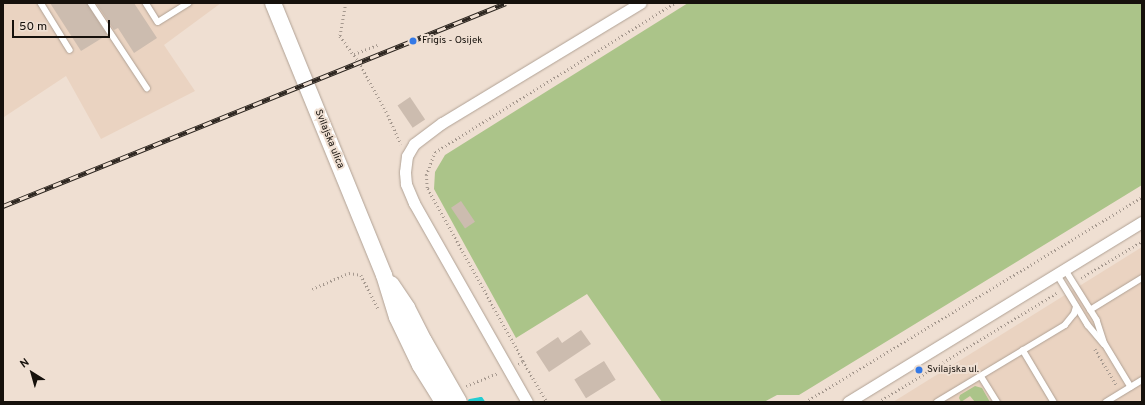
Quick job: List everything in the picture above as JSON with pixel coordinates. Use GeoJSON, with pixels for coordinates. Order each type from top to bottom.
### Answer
{"type":"FeatureCollection","features":[{"type":"Feature","properties":{"kind":"main road","name":"Svilajska ulica"},"geometry":{"type":"LineString","coordinates":[[273,3],[384,275],[390,300],[407,339],[443,402]]}},
{"type":"Feature","properties":{"kind":"main road","name":"Svilajska ulica"},"geometry":{"type":"LineString","coordinates":[[384,275],[407,308],[459,402]]}},
{"type":"Feature","properties":{"kind":"street"},"geometry":{"type":"LineString","coordinates":[[527,402],[414,203],[406,184],[405,172],[407,156],[414,144],[437,126],[640,3]]}},
{"type":"Feature","properties":{"kind":"street"},"geometry":{"type":"LineString","coordinates":[[848,402],[1142,222]]}},
{"type":"Feature","properties":{"kind":"lane"},"geometry":{"type":"LineString","coordinates":[[41,3],[70,50]]}},
{"type":"Feature","properties":{"kind":"lane"},"geometry":{"type":"LineString","coordinates":[[91,3],[147,88]]}},
{"type":"Feature","properties":{"kind":"lane"},"geometry":{"type":"LineString","coordinates":[[146,3],[158,22],[189,3]]}},
{"type":"Feature","properties":{"kind":"lane"},"geometry":{"type":"LineString","coordinates":[[1061,272],[1073,283],[1090,310],[1100,329],[1105,344],[1130,387]]}},
{"type":"Feature","properties":{"kind":"lane"},"geometry":{"type":"LineString","coordinates":[[1061,272],[1065,288],[1076,307],[1093,333],[1105,344]]}},
{"type":"Feature","properties":{"kind":"lane"},"geometry":{"type":"LineString","coordinates":[[1090,310],[1142,278]]}},
{"type":"Feature","properties":{"kind":"lane"},"geometry":{"type":"LineString","coordinates":[[937,402],[1055,331],[1070,320],[1076,307]]}},
{"type":"Feature","properties":{"kind":"lane"},"geometry":{"type":"LineString","coordinates":[[1023,350],[1054,402]]}},
{"type":"Feature","properties":{"kind":"lane"},"geometry":{"type":"LineString","coordinates":[[981,376],[997,402]]}},
{"type":"Feature","properties":{"kind":"lane"},"geometry":{"type":"LineString","coordinates":[[1106,402],[1142,380]]}},
{"type":"Feature","properties":{"kind":"path"},"geometry":{"type":"LineString","coordinates":[[346,3],[340,36],[354,54],[388,115],[407,156]]}},
{"type":"Feature","properties":{"kind":"path"},"geometry":{"type":"LineString","coordinates":[[523,361],[427,188],[426,176],[435,152],[674,3]]}},
{"type":"Feature","properties":{"kind":"path"},"geometry":{"type":"LineString","coordinates":[[354,54],[378,45]]}},
{"type":"Feature","properties":{"kind":"path"},"geometry":{"type":"LineString","coordinates":[[805,402],[1142,197]]}},
{"type":"Feature","properties":{"kind":"path"},"geometry":{"type":"LineString","coordinates":[[1073,283],[1142,241]]}},
{"type":"Feature","properties":{"kind":"path"},"geometry":{"type":"LineString","coordinates":[[312,289],[349,273],[361,275],[382,315]]}},
{"type":"Feature","properties":{"kind":"path"},"geometry":{"type":"LineString","coordinates":[[878,402],[1065,288]]}},
{"type":"Feature","properties":{"kind":"shaded area"},"geometry":{"type":"Polygon","coordinates":[[[3,3],[221,3],[164,45],[195,91],[101,139],[66,76],[4,117],[3,3]]]}},
{"type":"Feature","properties":{"kind":"shaded area"},"geometry":{"type":"Polygon","coordinates":[[[1142,247],[1142,402],[893,402],[1142,247]]]}},
{"type":"Feature","properties":{"kind":"green space"},"geometry":{"type":"Polygon","coordinates":[[[688,3],[1142,3],[1142,185],[799,395],[777,395],[764,402],[662,402],[587,294],[516,338],[434,189],[435,172],[445,155],[688,3]]]}},
{"type":"Feature","properties":{"kind":"green space"},"geometry":{"type":"Polygon","coordinates":[[[975,386],[982,388],[990,402],[975,402],[970,396],[961,402],[959,398],[960,395],[975,386]]]}},
{"type":"Feature","properties":{"kind":"building"},"geometry":{"type":"Polygon","coordinates":[[[50,3],[87,3],[107,35],[81,51],[50,3]]]}},
{"type":"Feature","properties":{"kind":"building"},"geometry":{"type":"Polygon","coordinates":[[[96,3],[134,3],[157,38],[134,53],[118,28],[114,30],[96,3]]]}},
{"type":"Feature","properties":{"kind":"building"},"geometry":{"type":"Polygon","coordinates":[[[410,97],[425,119],[413,128],[398,105],[410,97]]]}},
{"type":"Feature","properties":{"kind":"building"},"geometry":{"type":"Polygon","coordinates":[[[461,201],[475,222],[465,228],[451,208],[461,201]]]}},
{"type":"Feature","properties":{"kind":"building"},"geometry":{"type":"Polygon","coordinates":[[[581,330],[591,344],[549,372],[536,352],[558,337],[562,343],[581,330]]]}},
{"type":"Feature","properties":{"kind":"building"},"geometry":{"type":"Polygon","coordinates":[[[604,361],[616,380],[586,398],[574,380],[604,361]]]}},
{"type":"Feature","properties":{"kind":"waterway"},"geometry":{"type":"LineString","coordinates":[[470,401],[481,399],[483,402]]}},
{"type":"Feature","properties":{"kind":"railway"},"geometry":{"type":"LineString","coordinates":[[3,206],[506,3]]}},
{"type":"Feature","properties":{"kind":"place","name":"Frigis - Osijek"},"geometry":{"type":"Point","coordinates":[413,41]}},
{"type":"Feature","properties":{"kind":"place","name":"Svilajska ul."},"geometry":{"type":"Point","coordinates":[919,370]}}]}
